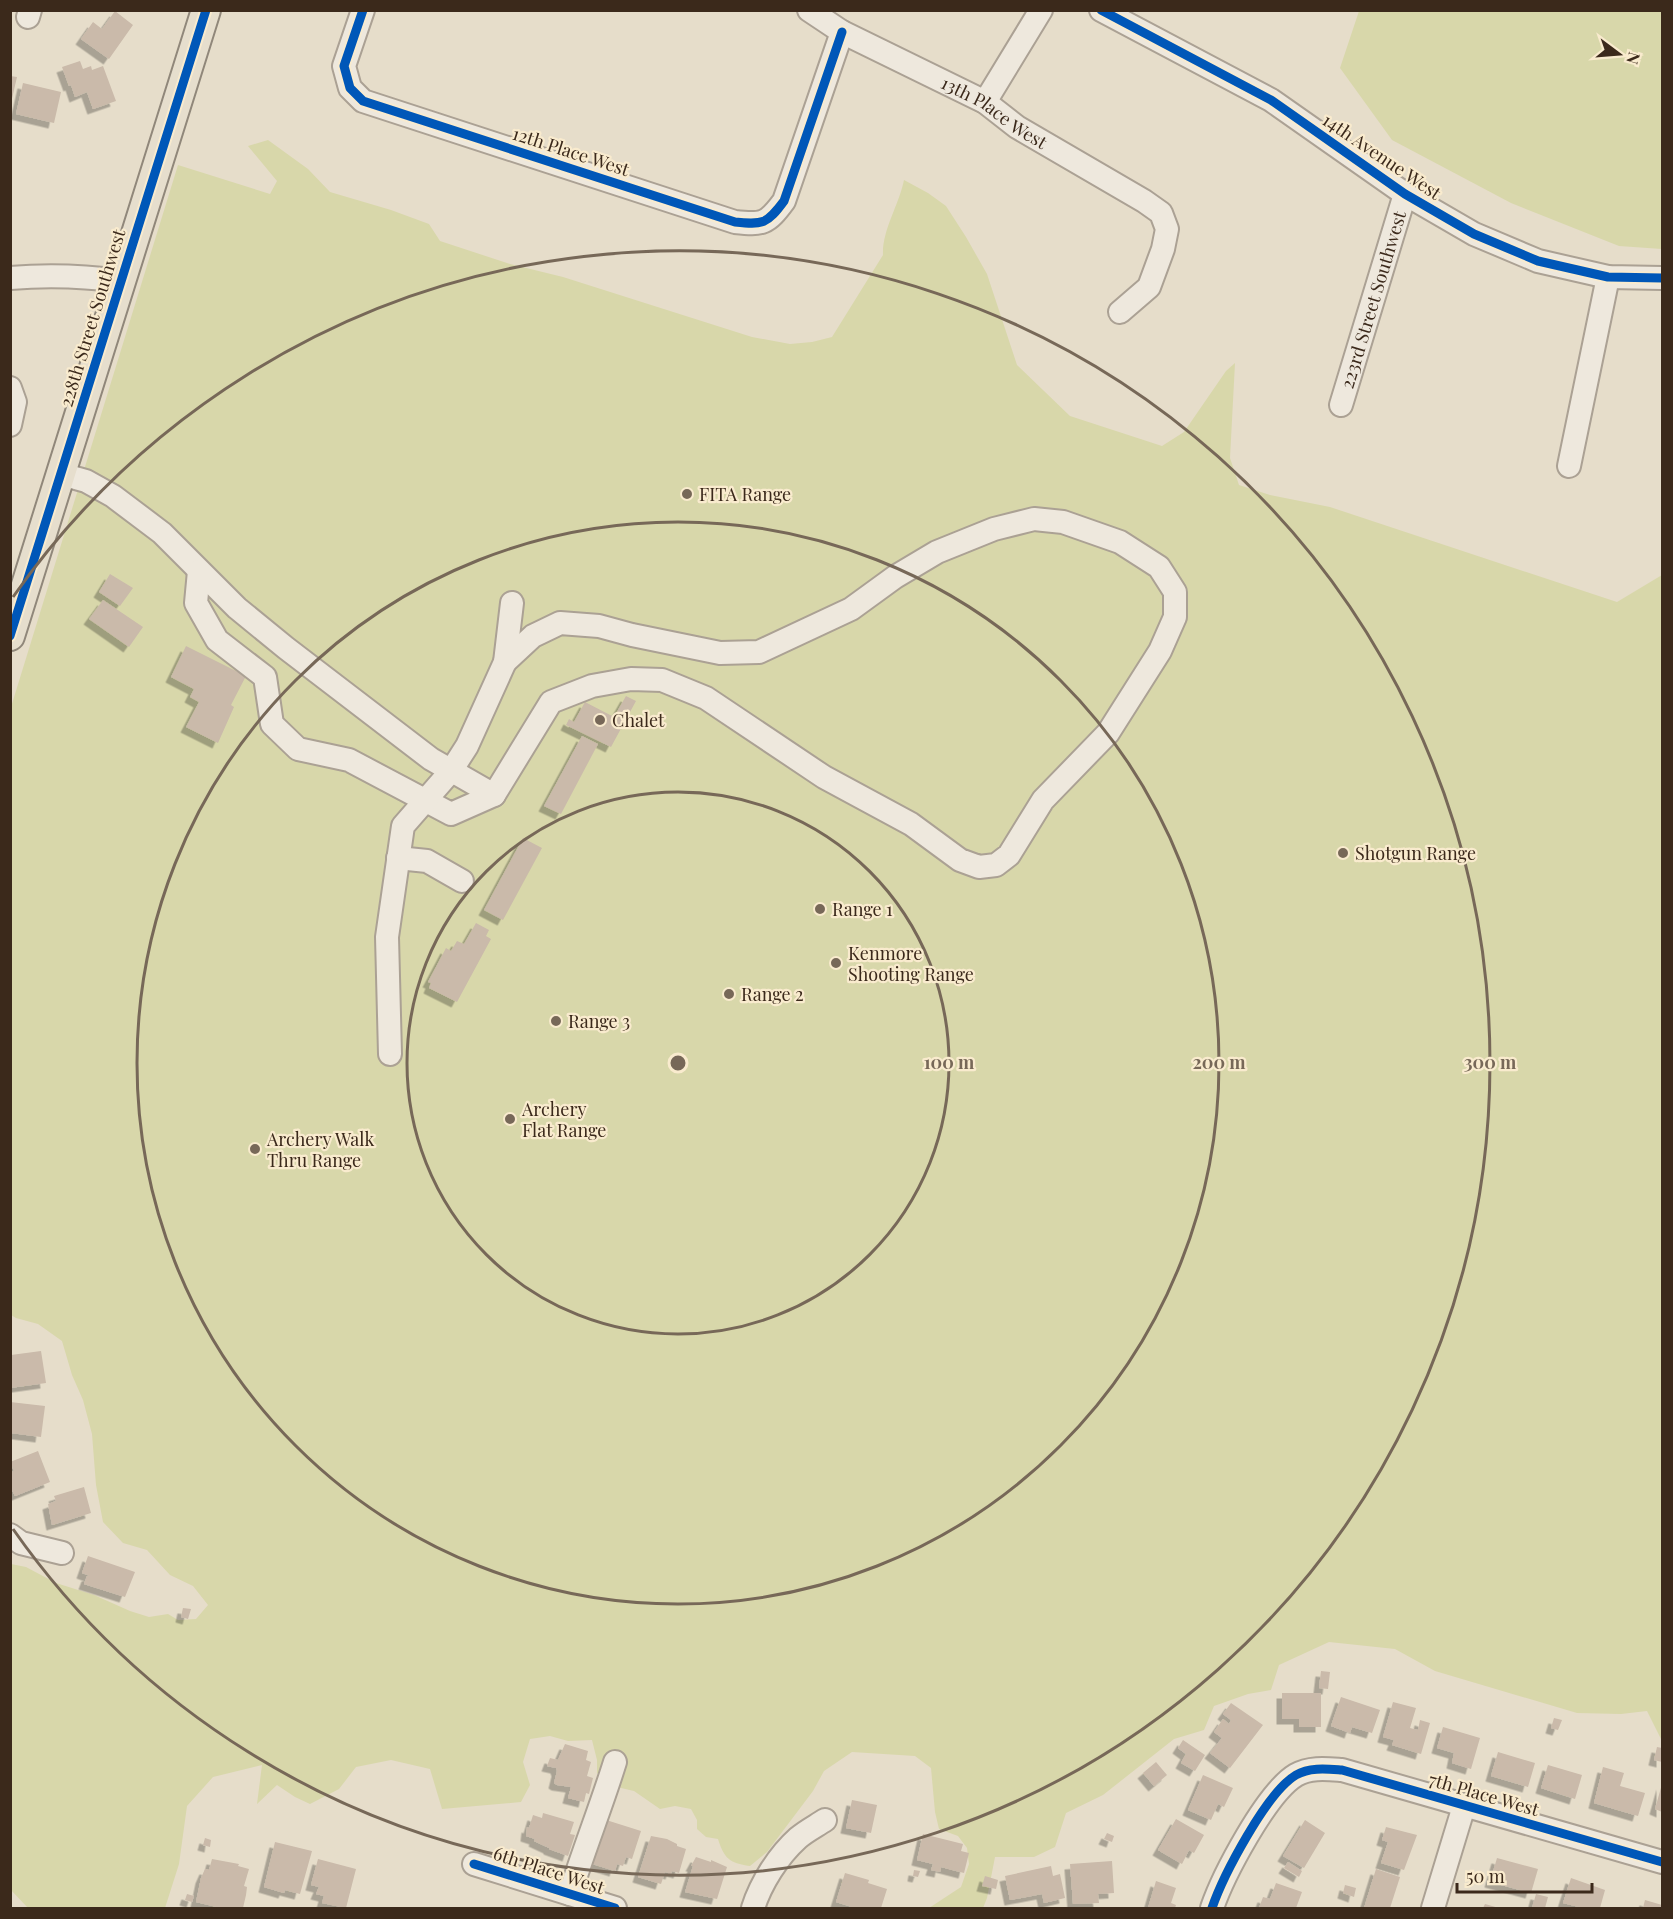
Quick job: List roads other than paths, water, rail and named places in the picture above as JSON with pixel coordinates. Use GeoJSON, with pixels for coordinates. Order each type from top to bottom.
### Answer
{"type":"FeatureCollection","features":[{"type":"Feature","properties":{"kind":"main road","name":"228th Street Southwest"},"geometry":{"type":"LineString","coordinates":[[10,636],[206,10]]}},
{"type":"Feature","properties":{"kind":"street","name":"12th Place West"},"geometry":{"type":"LineString","coordinates":[[363,10],[344,66],[350,88],[363,101],[735,222],[753,224],[770,219],[784,201],[842,32]]}},
{"type":"Feature","properties":{"kind":"street","name":"13th Place West"},"geometry":{"type":"LineString","coordinates":[[809,10],[842,32],[985,102],[1017,127],[1161,213],[1167,229],[1163,249],[1149,287],[1120,312]]}},
{"type":"Feature","properties":{"kind":"street"},"geometry":{"type":"LineString","coordinates":[[985,102],[1041,10]]}},
{"type":"Feature","properties":{"kind":"street","name":"14th Avenue West"},"geometry":{"type":"LineString","coordinates":[[1101,10],[1271,99],[1405,194],[1474,234],[1538,261],[1608,277],[1662,278]]}},
{"type":"Feature","properties":{"kind":"street","name":"223rd Street Southwest"},"geometry":{"type":"LineString","coordinates":[[1341,405],[1405,194]]}},
{"type":"Feature","properties":{"kind":"street"},"geometry":{"type":"LineString","coordinates":[[10,278],[78,276],[120,281]]}},
{"type":"Feature","properties":{"kind":"street"},"geometry":{"type":"LineString","coordinates":[[1569,466],[1608,277]]}},
{"type":"Feature","properties":{"kind":"street"},"geometry":{"type":"LineString","coordinates":[[10,388],[15,402],[10,425]]}},
{"type":"Feature","properties":{"kind":"street"},"geometry":{"type":"LineString","coordinates":[[61,474],[86,481],[113,496],[162,533],[237,608],[286,648],[414,746],[451,771],[494,795]]}},
{"type":"Feature","properties":{"kind":"street"},"geometry":{"type":"LineString","coordinates":[[199,571],[196,603],[217,640],[265,677],[272,723],[298,749],[349,760],[451,814],[494,795],[551,702],[592,686],[631,679],[662,680],[706,698],[824,777],[911,824],[960,860],[979,867],[996,865],[1009,855],[1043,800],[1108,733],[1160,651],[1175,616],[1175,592],[1159,567],[1120,542],[1063,522],[1034,519],[994,529],[937,552],[895,577],[851,609],[759,652],[720,653],[599,626],[560,623],[533,636],[505,662]]}},
{"type":"Feature","properties":{"kind":"street"},"geometry":{"type":"LineString","coordinates":[[390,1054],[387,937],[403,826],[451,771],[467,746],[505,662],[512,603]]}},
{"type":"Feature","properties":{"kind":"street"},"geometry":{"type":"LineString","coordinates":[[398,858],[427,861],[462,880]]}},
{"type":"Feature","properties":{"kind":"street"},"geometry":{"type":"LineString","coordinates":[[10,1535],[21,1543],[62,1553]]}},
{"type":"Feature","properties":{"kind":"street"},"geometry":{"type":"LineString","coordinates":[[570,1894],[615,1762]]}},
{"type":"Feature","properties":{"kind":"street","name":"7th Place West"},"geometry":{"type":"LineString","coordinates":[[1212,1908],[1250,1830],[1275,1795],[1296,1775],[1319,1768],[1342,1770],[1662,1862]]}},
{"type":"Feature","properties":{"kind":"street"},"geometry":{"type":"LineString","coordinates":[[1433,1908],[1464,1806]]}},
{"type":"Feature","properties":{"kind":"street"},"geometry":{"type":"LineString","coordinates":[[756,1900],[780,1859],[797,1839],[825,1820]]}},
{"type":"Feature","properties":{"kind":"street","name":"6th Place West"},"geometry":{"type":"LineString","coordinates":[[474,1864],[615,1908]]}},
{"type":"Feature","properties":{"kind":"place","name":"FITA Range"},"geometry":{"type":"Point","coordinates":[687,494]}},
{"type":"Feature","properties":{"kind":"place","name":"Chalet"},"geometry":{"type":"Point","coordinates":[600,720]}},
{"type":"Feature","properties":{"kind":"place","name":"Shotgun Range"},"geometry":{"type":"Point","coordinates":[1343,853]}},
{"type":"Feature","properties":{"kind":"place","name":"Range 1"},"geometry":{"type":"Point","coordinates":[820,909]}},
{"type":"Feature","properties":{"kind":"place","name":"Kenmore Shooting Range"},"geometry":{"type":"Point","coordinates":[836,963]}},
{"type":"Feature","properties":{"kind":"place","name":"Range 2"},"geometry":{"type":"Point","coordinates":[729,994]}},
{"type":"Feature","properties":{"kind":"place","name":"Range 3"},"geometry":{"type":"Point","coordinates":[556,1021]}},
{"type":"Feature","properties":{"kind":"place","name":"Archery Flat Range"},"geometry":{"type":"Point","coordinates":[510,1119]}},
{"type":"Feature","properties":{"kind":"place","name":"Archery Walk Thru Range"},"geometry":{"type":"Point","coordinates":[255,1149]}}]}
